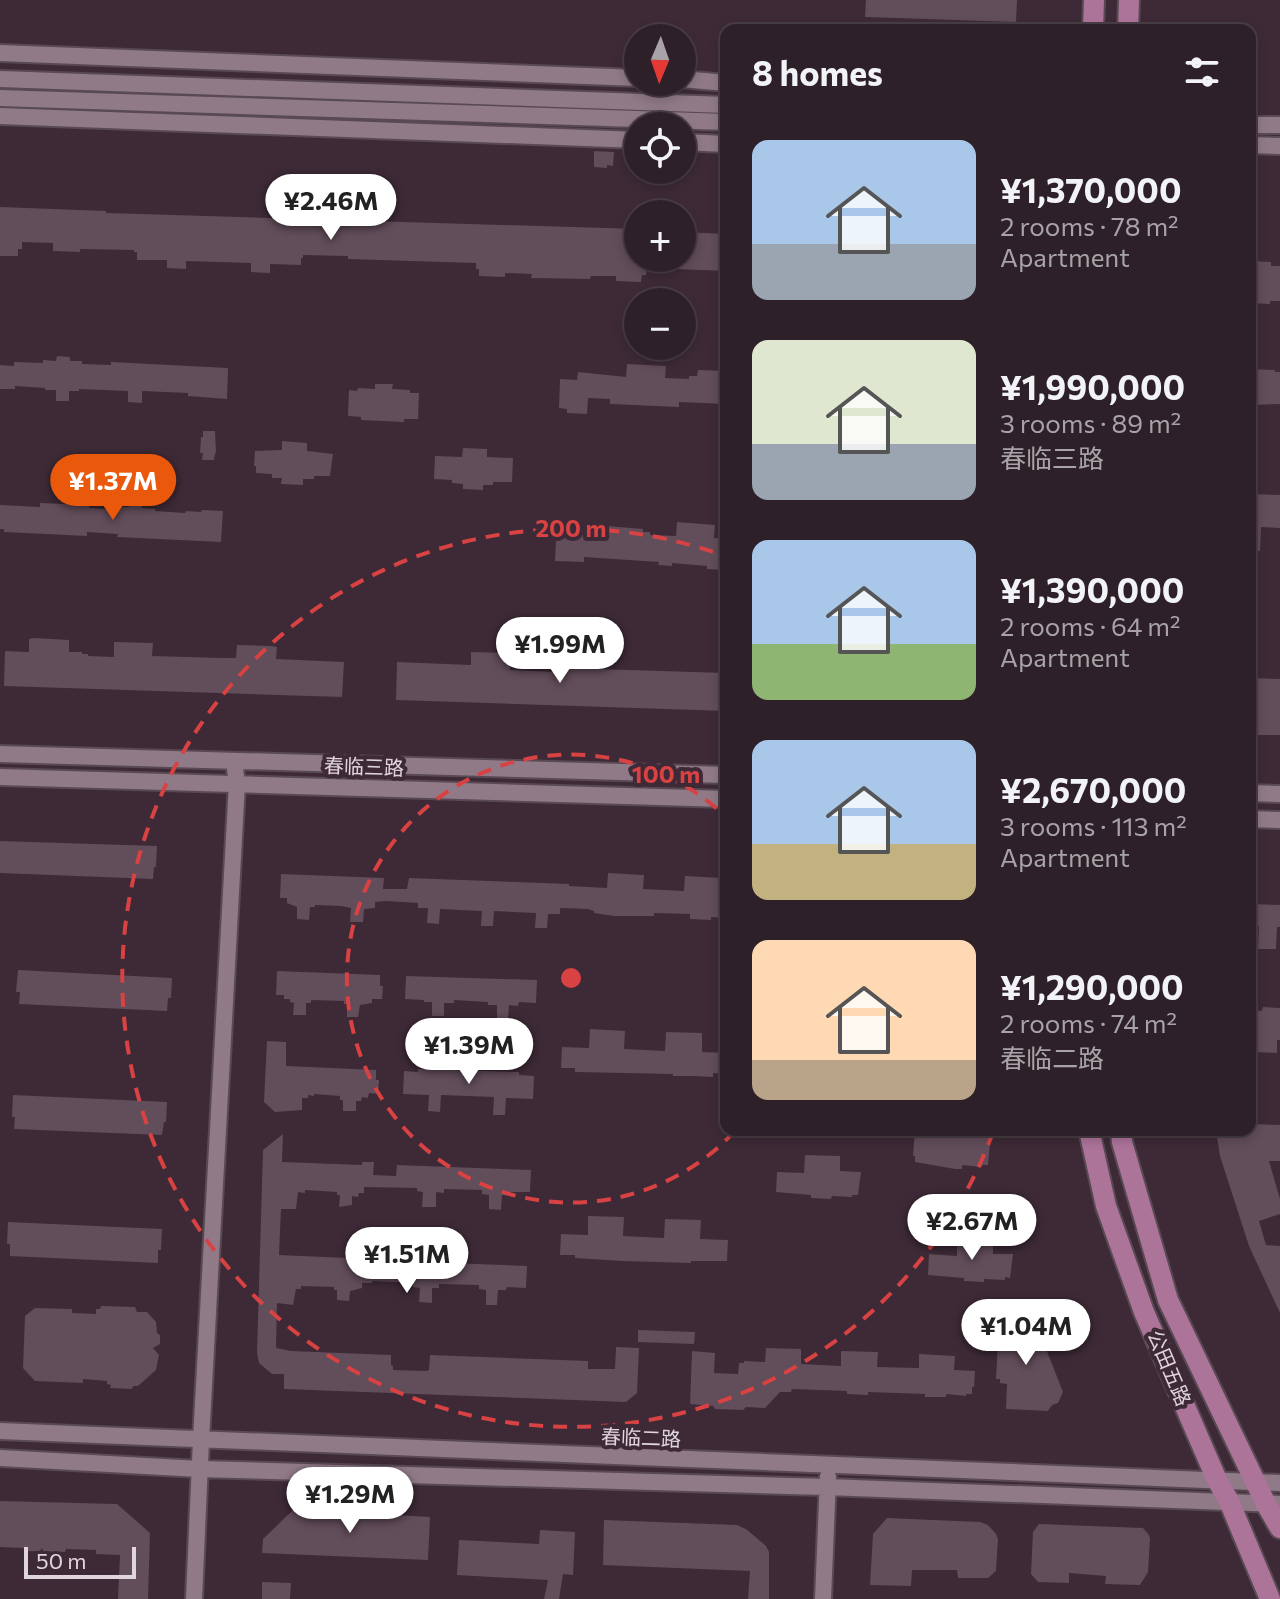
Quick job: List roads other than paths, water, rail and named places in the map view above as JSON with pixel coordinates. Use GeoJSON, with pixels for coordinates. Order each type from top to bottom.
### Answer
{"type":"FeatureCollection","features":[{"type":"Feature","properties":{"kind":"main road"},"geometry":{"type":"LineString","coordinates":[[1093,24],[1094,0]]}},
{"type":"Feature","properties":{"kind":"main road"},"geometry":{"type":"LineString","coordinates":[[1128,24],[1129,0]]}},
{"type":"Feature","properties":{"kind":"main road","name":"公田五路"},"geometry":{"type":"LineString","coordinates":[[1090,1136],[1106,1206],[1139,1299],[1270,1599]]}},
{"type":"Feature","properties":{"kind":"main road","name":"公田五路"},"geometry":{"type":"LineString","coordinates":[[1122,1136],[1168,1300],[1256,1482],[1273,1504],[1280,1528]]}},
{"type":"Feature","properties":{"kind":"street"},"geometry":{"type":"LineString","coordinates":[[0,53],[624,77]]}},
{"type":"Feature","properties":{"kind":"street"},"geometry":{"type":"LineString","coordinates":[[0,79],[720,105]]}},
{"type":"Feature","properties":{"kind":"street"},"geometry":{"type":"LineString","coordinates":[[696,80],[720,82]]}},
{"type":"Feature","properties":{"kind":"street"},"geometry":{"type":"LineString","coordinates":[[0,98],[720,122]]}},
{"type":"Feature","properties":{"kind":"street"},"geometry":{"type":"LineString","coordinates":[[0,116],[624,139]]}},
{"type":"Feature","properties":{"kind":"street"},"geometry":{"type":"LineString","coordinates":[[1256,125],[1280,125]]}},
{"type":"Feature","properties":{"kind":"street"},"geometry":{"type":"LineString","coordinates":[[696,143],[720,144]]}},
{"type":"Feature","properties":{"kind":"street"},"geometry":{"type":"LineString","coordinates":[[1256,145],[1280,146]]}},
{"type":"Feature","properties":{"kind":"street","name":"春临三路"},"geometry":{"type":"LineString","coordinates":[[0,754],[720,775]]}},
{"type":"Feature","properties":{"kind":"street"},"geometry":{"type":"LineString","coordinates":[[194,1599],[237,783],[234,762]]}},
{"type":"Feature","properties":{"kind":"street","name":"春临三路"},"geometry":{"type":"LineString","coordinates":[[0,777],[720,799]]}},
{"type":"Feature","properties":{"kind":"street"},"geometry":{"type":"LineString","coordinates":[[1256,793],[1280,794]]}},
{"type":"Feature","properties":{"kind":"street"},"geometry":{"type":"LineString","coordinates":[[1256,819],[1280,820]]}},
{"type":"Feature","properties":{"kind":"street","name":"春临二路"},"geometry":{"type":"LineString","coordinates":[[0,1431],[1280,1483]]}},
{"type":"Feature","properties":{"kind":"street"},"geometry":{"type":"LineString","coordinates":[[0,1458],[200,1469],[827,1487],[1273,1504]]}},
{"type":"Feature","properties":{"kind":"street"},"geometry":{"type":"LineString","coordinates":[[823,1599],[828,1466]]}}]}
